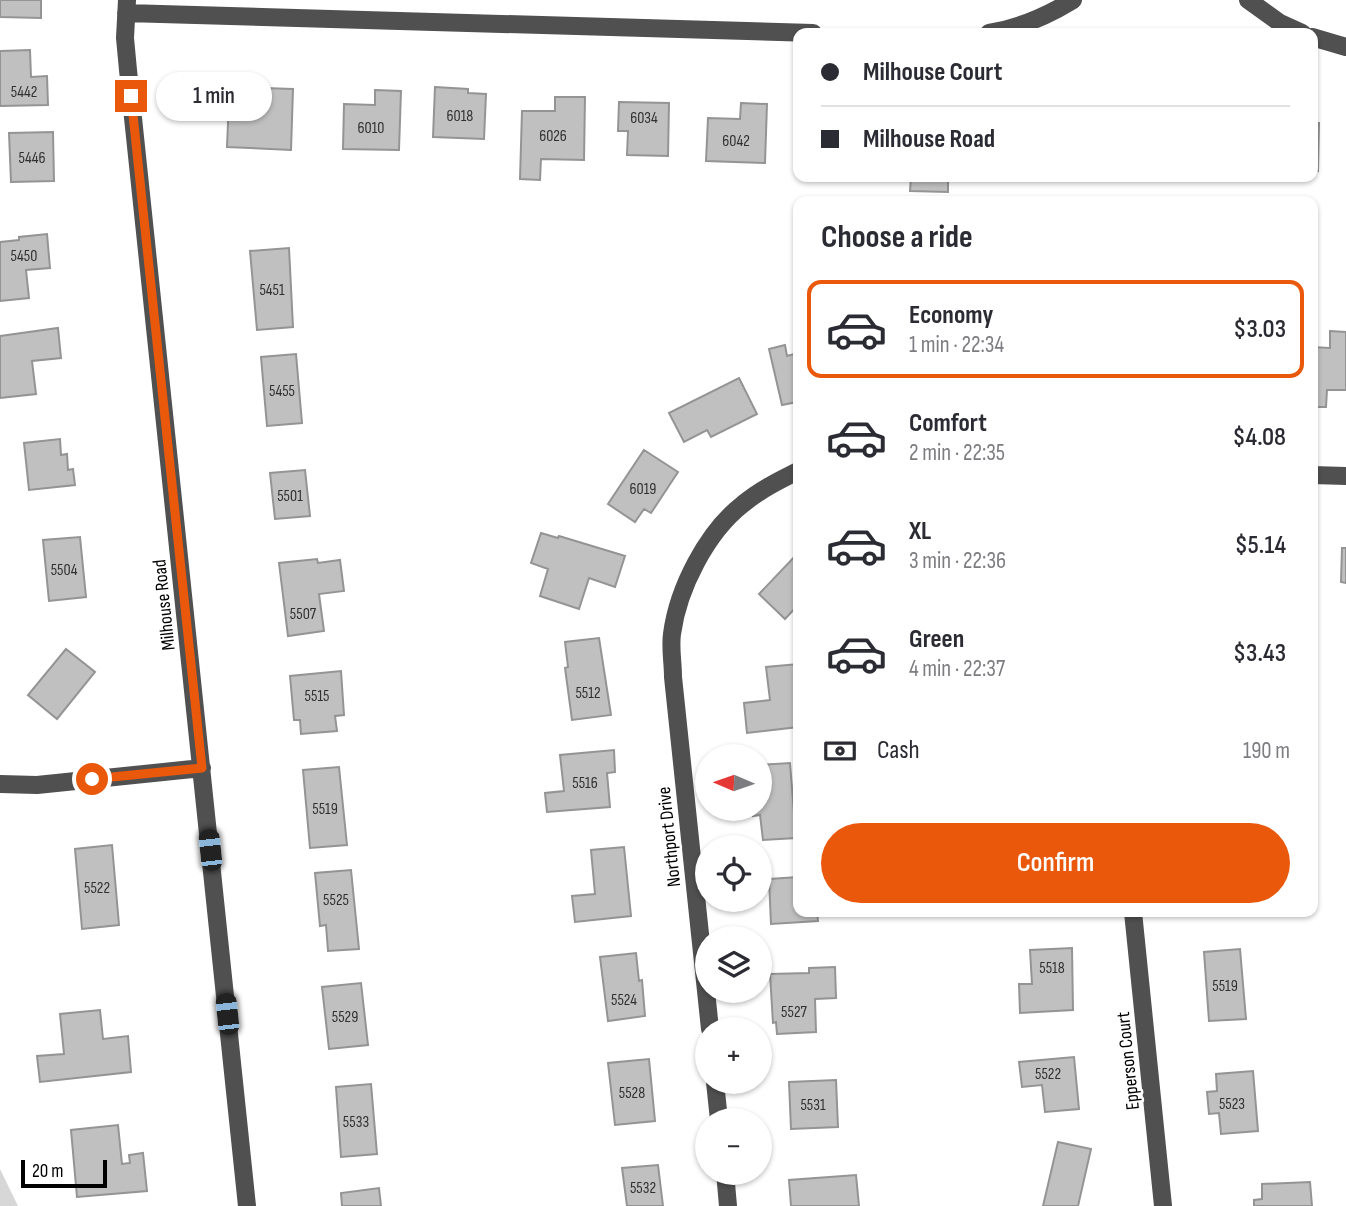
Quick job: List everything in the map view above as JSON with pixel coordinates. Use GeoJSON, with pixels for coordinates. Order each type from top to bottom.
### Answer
{"type":"FeatureCollection","features":[{"type":"Feature","properties":{"kind":"street"},"geometry":{"type":"LineString","coordinates":[[1009,28],[1046,16],[1073,0]]}},
{"type":"Feature","properties":{"kind":"street"},"geometry":{"type":"LineString","coordinates":[[1248,0],[1291,28]]}},
{"type":"Feature","properties":{"kind":"street"},"geometry":{"type":"LineString","coordinates":[[126,6],[793,32]]}},
{"type":"Feature","properties":{"kind":"street","name":"Milhouse Road"},"geometry":{"type":"LineString","coordinates":[[126,6],[125,38],[143,222],[247,1206]]}},
{"type":"Feature","properties":{"kind":"street"},"geometry":{"type":"LineString","coordinates":[[1318,39],[1346,47]]}},
{"type":"Feature","properties":{"kind":"street","name":"Northport Drive"},"geometry":{"type":"LineString","coordinates":[[709,1017],[673,677],[672,641],[678,607],[692,569],[713,535],[740,506],[793,474]]}},
{"type":"Feature","properties":{"kind":"street"},"geometry":{"type":"LineString","coordinates":[[1318,475],[1346,476]]}},
{"type":"Feature","properties":{"kind":"street"},"geometry":{"type":"LineString","coordinates":[[0,784],[37,785],[202,768]]}},
{"type":"Feature","properties":{"kind":"street","name":"Epperson Court"},"geometry":{"type":"LineString","coordinates":[[1134,917],[1163,1206]]}},
{"type":"Feature","properties":{"kind":"street"},"geometry":{"type":"LineString","coordinates":[[726,1185],[728,1206]]}},
{"type":"Feature","properties":{"kind":"shaded area"},"geometry":{"type":"Polygon","coordinates":[[[0,1169],[18,1206],[0,1206],[0,1169]]]}},
{"type":"Feature","properties":{"kind":"building"},"geometry":{"type":"Polygon","coordinates":[[[0,0],[41,0],[41,18],[0,17],[0,0]]]}},
{"type":"Feature","properties":{"kind":"building"},"geometry":{"type":"Polygon","coordinates":[[[30,50],[31,77],[47,76],[48,105],[0,106],[0,51],[30,50]]]}},
{"type":"Feature","properties":{"kind":"building"},"geometry":{"type":"Polygon","coordinates":[[[435,87],[468,89],[468,93],[486,94],[484,139],[433,137],[435,87]]]}},
{"type":"Feature","properties":{"kind":"building"},"geometry":{"type":"Polygon","coordinates":[[[264,88],[293,89],[291,150],[227,147],[229,99],[263,101],[264,88]]]}},
{"type":"Feature","properties":{"kind":"building"},"geometry":{"type":"Polygon","coordinates":[[[375,90],[401,91],[399,150],[343,149],[344,104],[375,105],[375,90]]]}},
{"type":"Feature","properties":{"kind":"building"},"geometry":{"type":"Polygon","coordinates":[[[555,97],[585,97],[584,160],[541,159],[540,180],[520,179],[522,111],[555,111],[555,97]]]}},
{"type":"Feature","properties":{"kind":"building"},"geometry":{"type":"Polygon","coordinates":[[[619,102],[669,103],[668,156],[627,155],[628,131],[618,131],[619,102]]]}},
{"type":"Feature","properties":{"kind":"building"},"geometry":{"type":"Polygon","coordinates":[[[741,103],[767,104],[765,163],[706,161],[708,118],[740,119],[741,103]]]}},
{"type":"Feature","properties":{"kind":"building"},"geometry":{"type":"Polygon","coordinates":[[[53,132],[54,181],[11,182],[9,133],[53,132]]]}},
{"type":"Feature","properties":{"kind":"building"},"geometry":{"type":"Polygon","coordinates":[[[911,182],[948,182],[948,192],[910,191],[911,182]]]}},
{"type":"Feature","properties":{"kind":"building"},"geometry":{"type":"Polygon","coordinates":[[[47,234],[50,268],[26,270],[29,298],[0,301],[0,242],[47,234]]]}},
{"type":"Feature","properties":{"kind":"building"},"geometry":{"type":"Polygon","coordinates":[[[289,248],[293,327],[257,330],[250,251],[289,248]]]}},
{"type":"Feature","properties":{"kind":"building"},"geometry":{"type":"Polygon","coordinates":[[[58,328],[61,358],[32,361],[36,394],[0,398],[0,336],[58,328]]]}},
{"type":"Feature","properties":{"kind":"building"},"geometry":{"type":"Polygon","coordinates":[[[1330,331],[1346,332],[1346,390],[1327,390],[1326,407],[1318,407],[1318,347],[1330,348],[1330,331]]]}},
{"type":"Feature","properties":{"kind":"building"},"geometry":{"type":"Polygon","coordinates":[[[785,345],[787,356],[793,354],[793,403],[782,405],[769,349],[785,345]]]}},
{"type":"Feature","properties":{"kind":"building"},"geometry":{"type":"Polygon","coordinates":[[[296,354],[302,423],[267,426],[261,357],[296,354]]]}},
{"type":"Feature","properties":{"kind":"building"},"geometry":{"type":"Polygon","coordinates":[[[739,378],[757,414],[711,437],[707,430],[684,442],[669,413],[739,378]]]}},
{"type":"Feature","properties":{"kind":"building"},"geometry":{"type":"Polygon","coordinates":[[[60,439],[61,455],[67,454],[68,470],[73,469],[75,485],[29,490],[24,443],[60,439]]]}},
{"type":"Feature","properties":{"kind":"building"},"geometry":{"type":"Polygon","coordinates":[[[644,450],[678,472],[651,513],[644,509],[635,522],[608,504],[644,450]]]}},
{"type":"Feature","properties":{"kind":"building"},"geometry":{"type":"Polygon","coordinates":[[[305,470],[310,516],[275,519],[270,473],[305,470]]]}},
{"type":"Feature","properties":{"kind":"building"},"geometry":{"type":"Polygon","coordinates":[[[541,533],[625,556],[615,587],[589,578],[579,609],[540,596],[548,569],[531,563],[541,533]]]}},
{"type":"Feature","properties":{"kind":"building"},"geometry":{"type":"Polygon","coordinates":[[[80,537],[86,597],[49,601],[43,540],[80,537]]]}},
{"type":"Feature","properties":{"kind":"building"},"geometry":{"type":"Polygon","coordinates":[[[1342,548],[1346,548],[1346,583],[1341,582],[1342,548]]]}},
{"type":"Feature","properties":{"kind":"building"},"geometry":{"type":"Polygon","coordinates":[[[793,558],[793,610],[785,619],[759,594],[793,558]]]}},
{"type":"Feature","properties":{"kind":"building"},"geometry":{"type":"Polygon","coordinates":[[[317,559],[318,563],[340,560],[344,591],[319,594],[324,631],[288,636],[279,563],[317,559]]]}},
{"type":"Feature","properties":{"kind":"building"},"geometry":{"type":"Polygon","coordinates":[[[599,638],[611,715],[572,720],[565,668],[568,667],[565,642],[599,638]]]}},
{"type":"Feature","properties":{"kind":"building"},"geometry":{"type":"Polygon","coordinates":[[[66,649],[95,672],[57,719],[28,695],[66,649]]]}},
{"type":"Feature","properties":{"kind":"building"},"geometry":{"type":"Polygon","coordinates":[[[793,664],[793,728],[747,733],[744,703],[770,700],[766,667],[793,664]]]}},
{"type":"Feature","properties":{"kind":"building"},"geometry":{"type":"Polygon","coordinates":[[[341,671],[344,715],[335,716],[337,731],[301,734],[300,720],[294,720],[290,676],[341,671]]]}},
{"type":"Feature","properties":{"kind":"building"},"geometry":{"type":"Polygon","coordinates":[[[614,750],[615,772],[607,773],[610,807],[547,812],[545,793],[564,791],[560,755],[614,750]]]}},
{"type":"Feature","properties":{"kind":"building"},"geometry":{"type":"Polygon","coordinates":[[[790,763],[793,838],[772,839],[772,835],[762,835],[761,821],[772,821],[772,764],[790,763]]]}},
{"type":"Feature","properties":{"kind":"building"},"geometry":{"type":"Polygon","coordinates":[[[339,767],[347,845],[310,848],[303,770],[339,767]]]}},
{"type":"Feature","properties":{"kind":"building"},"geometry":{"type":"Polygon","coordinates":[[[112,845],[119,925],[82,929],[75,849],[112,845]]]}},
{"type":"Feature","properties":{"kind":"building"},"geometry":{"type":"Polygon","coordinates":[[[624,847],[631,916],[575,922],[572,896],[595,894],[591,850],[624,847]]]}},
{"type":"Feature","properties":{"kind":"building"},"geometry":{"type":"Polygon","coordinates":[[[351,870],[359,949],[328,951],[326,925],[320,926],[315,873],[351,870]]]}},
{"type":"Feature","properties":{"kind":"building"},"geometry":{"type":"Polygon","coordinates":[[[793,877],[793,917],[818,917],[818,921],[771,924],[772,879],[793,877]]]}},
{"type":"Feature","properties":{"kind":"building"},"geometry":{"type":"Polygon","coordinates":[[[1072,948],[1073,1010],[1020,1013],[1019,984],[1032,984],[1030,950],[1072,948]]]}},
{"type":"Feature","properties":{"kind":"building"},"geometry":{"type":"Polygon","coordinates":[[[1240,949],[1246,1019],[1209,1021],[1204,952],[1240,949]]]}},
{"type":"Feature","properties":{"kind":"building"},"geometry":{"type":"Polygon","coordinates":[[[636,953],[639,981],[642,980],[645,1016],[608,1021],[600,957],[636,953]]]}},
{"type":"Feature","properties":{"kind":"building"},"geometry":{"type":"Polygon","coordinates":[[[835,967],[836,998],[815,999],[816,1032],[777,1034],[776,1022],[773,1023],[772,974],[809,973],[809,968],[835,967]]]}},
{"type":"Feature","properties":{"kind":"building"},"geometry":{"type":"Polygon","coordinates":[[[361,983],[368,1045],[329,1049],[322,987],[361,983]]]}},
{"type":"Feature","properties":{"kind":"building"},"geometry":{"type":"Polygon","coordinates":[[[100,1010],[103,1039],[128,1036],[131,1072],[40,1082],[37,1056],[64,1054],[60,1014],[100,1010]]]}},
{"type":"Feature","properties":{"kind":"building"},"geometry":{"type":"Polygon","coordinates":[[[1074,1057],[1079,1109],[1045,1112],[1042,1085],[1022,1087],[1019,1062],[1074,1057]]]}},
{"type":"Feature","properties":{"kind":"building"},"geometry":{"type":"Polygon","coordinates":[[[649,1059],[655,1121],[615,1125],[608,1063],[649,1059]]]}},
{"type":"Feature","properties":{"kind":"building"},"geometry":{"type":"Polygon","coordinates":[[[1253,1071],[1258,1131],[1221,1134],[1219,1113],[1209,1114],[1207,1092],[1217,1091],[1216,1074],[1253,1071]]]}},
{"type":"Feature","properties":{"kind":"building"},"geometry":{"type":"Polygon","coordinates":[[[836,1080],[838,1127],[791,1129],[789,1082],[836,1080]]]}},
{"type":"Feature","properties":{"kind":"building"},"geometry":{"type":"Polygon","coordinates":[[[371,1084],[377,1154],[341,1157],[336,1087],[371,1084]]]}},
{"type":"Feature","properties":{"kind":"building"},"geometry":{"type":"Polygon","coordinates":[[[118,1125],[122,1164],[130,1163],[129,1155],[143,1153],[147,1191],[77,1197],[71,1130],[118,1125]]]}},
{"type":"Feature","properties":{"kind":"building"},"geometry":{"type":"Polygon","coordinates":[[[1058,1142],[1091,1149],[1078,1206],[1043,1206],[1058,1142]]]}},
{"type":"Feature","properties":{"kind":"building"},"geometry":{"type":"Polygon","coordinates":[[[658,1165],[663,1206],[627,1206],[622,1168],[658,1165]]]}},
{"type":"Feature","properties":{"kind":"building"},"geometry":{"type":"Polygon","coordinates":[[[856,1175],[859,1206],[791,1206],[789,1180],[856,1175]]]}},
{"type":"Feature","properties":{"kind":"building"},"geometry":{"type":"Polygon","coordinates":[[[1310,1182],[1312,1206],[1254,1206],[1254,1200],[1262,1199],[1262,1184],[1310,1182]]]}},
{"type":"Feature","properties":{"kind":"building"},"geometry":{"type":"Polygon","coordinates":[[[379,1188],[381,1206],[342,1206],[341,1193],[379,1188]]]}},
{"type":"Feature","properties":{"kind":"route"},"geometry":{"type":"LineString","coordinates":[[92,779],[202,768],[131,96]]}}]}
